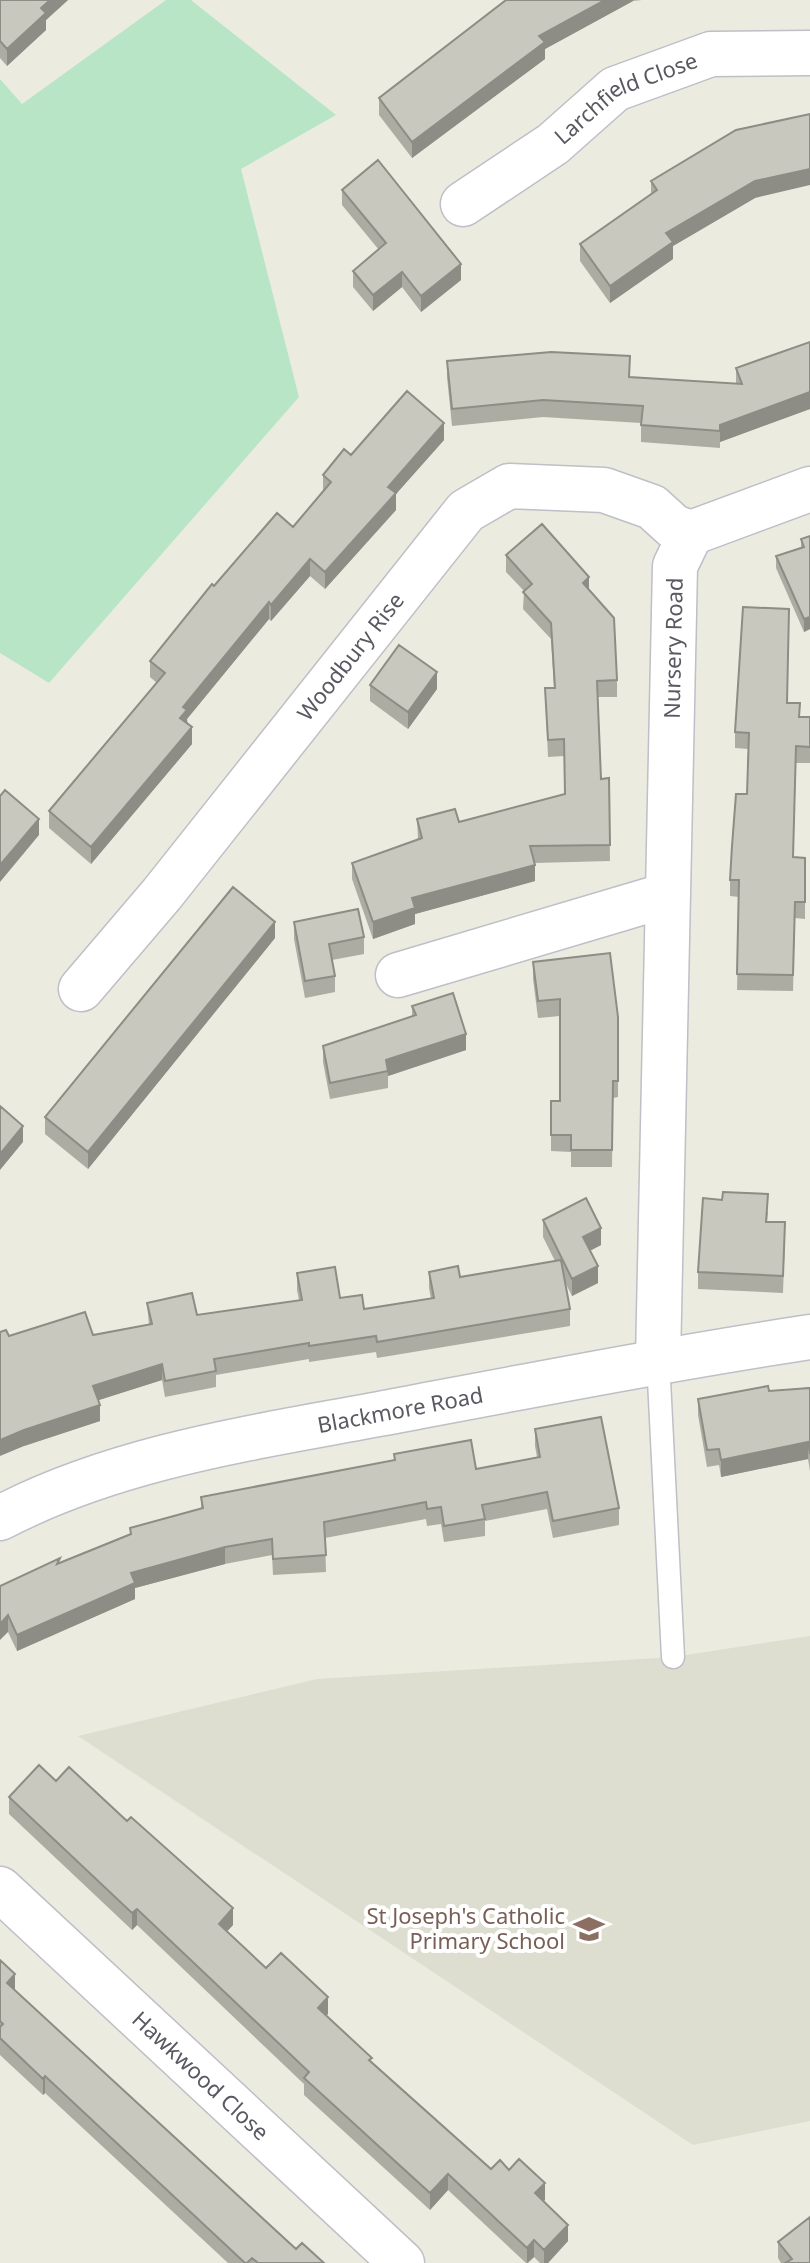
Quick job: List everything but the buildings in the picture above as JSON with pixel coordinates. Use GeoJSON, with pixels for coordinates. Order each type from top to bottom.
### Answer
{"type":"FeatureCollection","features":[{"type":"Feature","properties":{"kind":"street","name":"Larchfield Close"},"geometry":{"type":"LineString","coordinates":[[463,204],[553,144],[615,89],[711,54],[810,53]]}},
{"type":"Feature","properties":{"kind":"street","name":"Woodbury Rise"},"geometry":{"type":"LineString","coordinates":[[81,989],[162,894],[466,511],[509,486],[604,490],[652,507],[674,527],[691,533]]}},
{"type":"Feature","properties":{"kind":"street"},"geometry":{"type":"LineString","coordinates":[[691,533],[810,489]]}},
{"type":"Feature","properties":{"kind":"street","name":"Nursery Road"},"geometry":{"type":"LineString","coordinates":[[658,1360],[675,566],[691,533]]}},
{"type":"Feature","properties":{"kind":"street"},"geometry":{"type":"LineString","coordinates":[[398,975],[667,895]]}},
{"type":"Feature","properties":{"kind":"street","name":"Blackmore Road"},"geometry":{"type":"LineString","coordinates":[[0,1518],[45,1495],[206,1446],[658,1360],[810,1337]]}},
{"type":"Feature","properties":{"kind":"street","name":"Hawkwood Close"},"geometry":{"type":"LineString","coordinates":[[0,1889],[402,2263]]}},
{"type":"Feature","properties":{"kind":"lane"},"geometry":{"type":"LineString","coordinates":[[658,1360],[673,1657]]}},
{"type":"Feature","properties":{"kind":"shaded area","name":"St Joseph's Catholic Primary School"},"geometry":{"type":"Polygon","coordinates":[[[810,1636],[810,2121],[693,2145],[78,1736],[317,1679],[673,1657],[810,1636]]]}},
{"type":"Feature","properties":{"kind":"green space"},"geometry":{"type":"Polygon","coordinates":[[[166,0],[191,0],[336,115],[241,169],[299,397],[49,683],[0,653],[0,79],[22,104],[166,0]]]}},
{"type":"Feature","properties":{"kind":"place","name":"St Joseph's Catholic Primary School"},"geometry":{"type":"Point","coordinates":[589,1929]}}]}
